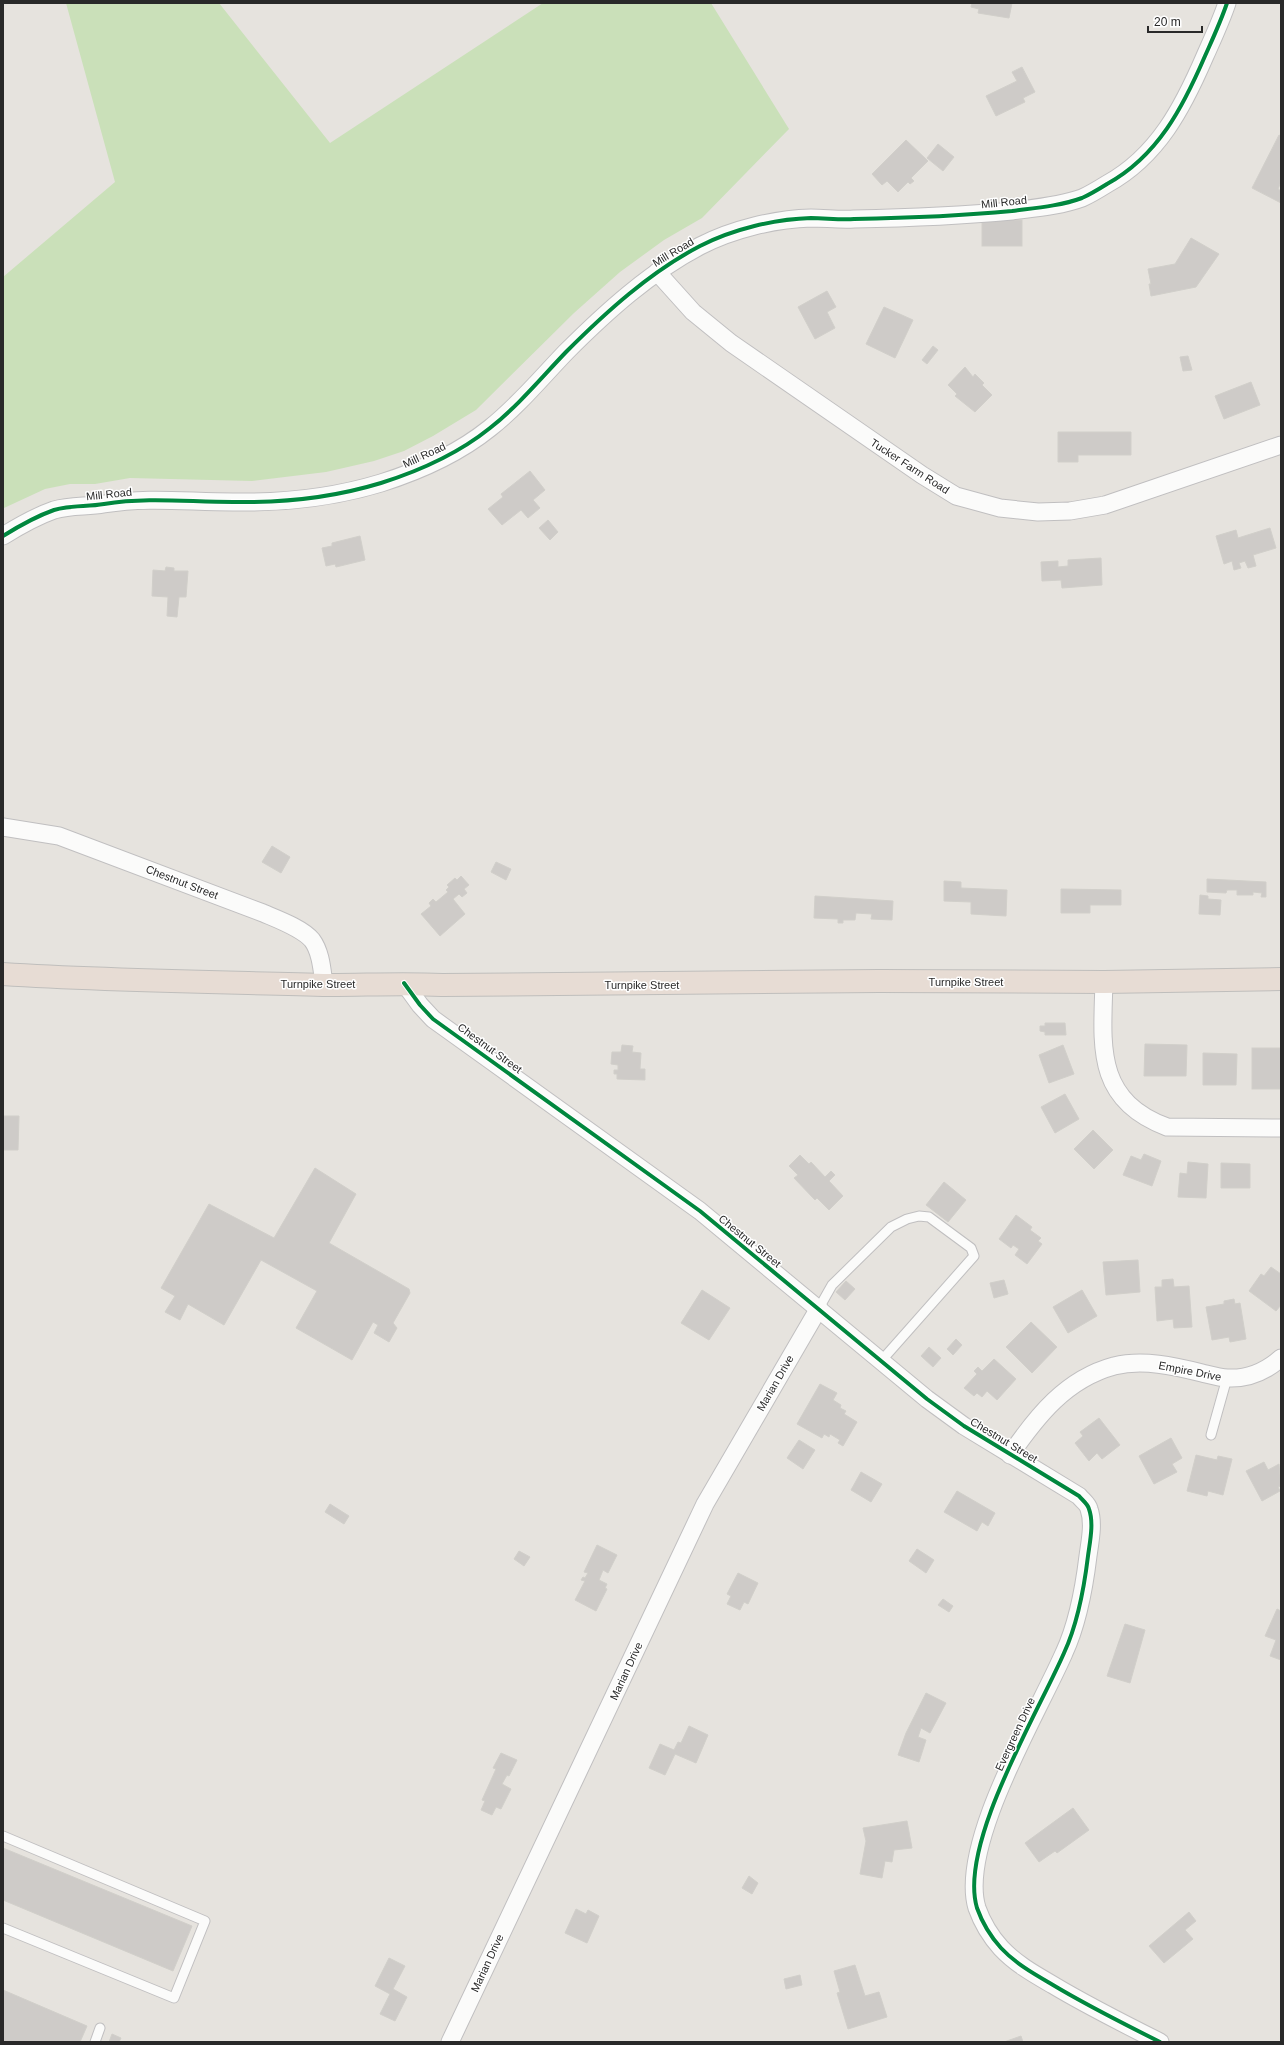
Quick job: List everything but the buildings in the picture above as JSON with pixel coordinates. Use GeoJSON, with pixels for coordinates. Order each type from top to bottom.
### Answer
{"type":"FeatureCollection","features":[{"type":"Feature","properties":{"kind":"highway","name":"Turnpike Street"},"geometry":{"type":"LineString","coordinates":[[3,974],[99,980],[324,984],[404,983],[526,985],[879,981],[1104,982],[1281,979]]}},
{"type":"Feature","properties":{"kind":"street","name":"Mill Road"},"geometry":{"type":"LineString","coordinates":[[3,536],[53,510],[78,505],[100,505],[119,501],[148,499],[231,502],[298,498],[340,492],[378,484],[413,472],[489,430],[512,409],[569,350],[657,272],[700,246],[721,237],[775,222],[811,218],[850,220],[973,215],[1041,207],[1084,197],[1133,168],[1151,150],[1173,123],[1194,82],[1227,3]]}},
{"type":"Feature","properties":{"kind":"street","name":"Tucker Farm Road"},"geometry":{"type":"LineString","coordinates":[[657,272],[693,312],[731,343],[902,462],[956,496],[1000,508],[1038,512],[1070,511],[1105,505],[1281,445]]}},
{"type":"Feature","properties":{"kind":"street","name":"Chestnut Street"},"geometry":{"type":"LineString","coordinates":[[3,827],[59,836],[291,925],[312,940],[320,959],[324,984]]}},
{"type":"Feature","properties":{"kind":"street"},"geometry":{"type":"LineString","coordinates":[[1104,982],[1102,1034],[1104,1057],[1110,1078],[1121,1097],[1135,1111],[1150,1121],[1167,1127],[1281,1128]]}},
{"type":"Feature","properties":{"kind":"street","name":"Chestnut Street"},"geometry":{"type":"LineString","coordinates":[[404,983],[420,1005],[434,1019],[700,1211],[882,1360],[927,1399],[964,1426],[1079,1496],[1089,1508]]}},
{"type":"Feature","properties":{"kind":"street","name":"Marian Drive"},"geometry":{"type":"LineString","coordinates":[[450,2042],[705,1504],[819,1308]]}},
{"type":"Feature","properties":{"kind":"street","name":"Empire Drive"},"geometry":{"type":"LineString","coordinates":[[1010,1455],[1032,1423],[1057,1397],[1075,1384],[1109,1368],[1133,1363],[1164,1365],[1228,1378],[1247,1376],[1261,1372],[1281,1358]]}},
{"type":"Feature","properties":{"kind":"street","name":"Evergreen Drive"},"geometry":{"type":"LineString","coordinates":[[1089,1508],[1092,1527],[1087,1567],[1076,1622],[1064,1653],[1013,1756],[986,1828],[976,1864],[975,1888],[977,1907],[986,1927],[1001,1948],[1019,1965],[1083,2003],[1160,2042]]}},
{"type":"Feature","properties":{"kind":"lane"},"geometry":{"type":"LineString","coordinates":[[819,1308],[832,1284],[891,1227],[907,1219],[919,1216],[928,1217],[971,1248],[974,1256],[882,1360]]}},
{"type":"Feature","properties":{"kind":"lane"},"geometry":{"type":"LineString","coordinates":[[1211,1435],[1228,1378]]}},
{"type":"Feature","properties":{"kind":"lane"},"geometry":{"type":"LineString","coordinates":[[3,1836],[205,1920],[174,1998],[3,1928]]}},
{"type":"Feature","properties":{"kind":"lane"},"geometry":{"type":"LineString","coordinates":[[95,2042],[100,2028]]}},
{"type":"Feature","properties":{"kind":"green space"},"geometry":{"type":"Polygon","coordinates":[[[66,3],[219,3],[330,143],[543,3],[711,3],[789,129],[702,218],[664,240],[620,272],[574,313],[476,410],[433,436],[404,451],[374,461],[326,472],[252,481],[130,478],[95,484],[70,484],[45,489],[4,508],[3,277],[115,182],[66,3]]]}},
{"type":"Feature","properties":{"kind":"cycle path"},"geometry":{"type":"LineString","coordinates":[[3,536],[41,515],[67,507],[121,502],[168,500],[216,502],[289,500],[363,488],[410,473],[452,453],[490,428],[520,401],[566,352],[597,322],[646,280],[700,246],[740,230],[783,220],[811,218],[849,219],[913,217],[1012,211],[1056,205],[1082,198],[1125,173],[1155,145],[1167,129],[1188,94],[1217,30],[1227,3]]}},
{"type":"Feature","properties":{"kind":"cycle path"},"geometry":{"type":"LineString","coordinates":[[404,983],[420,1005],[433,1019],[700,1211],[927,1399],[964,1426],[1079,1496],[1087,1505],[1091,1520],[1091,1532],[1085,1581],[1077,1618],[1069,1642],[1020,1743],[989,1815],[979,1850],[974,1881],[977,1908],[984,1924],[994,1939],[1001,1948],[1019,1964],[1079,2000],[1160,2042]]}}]}
